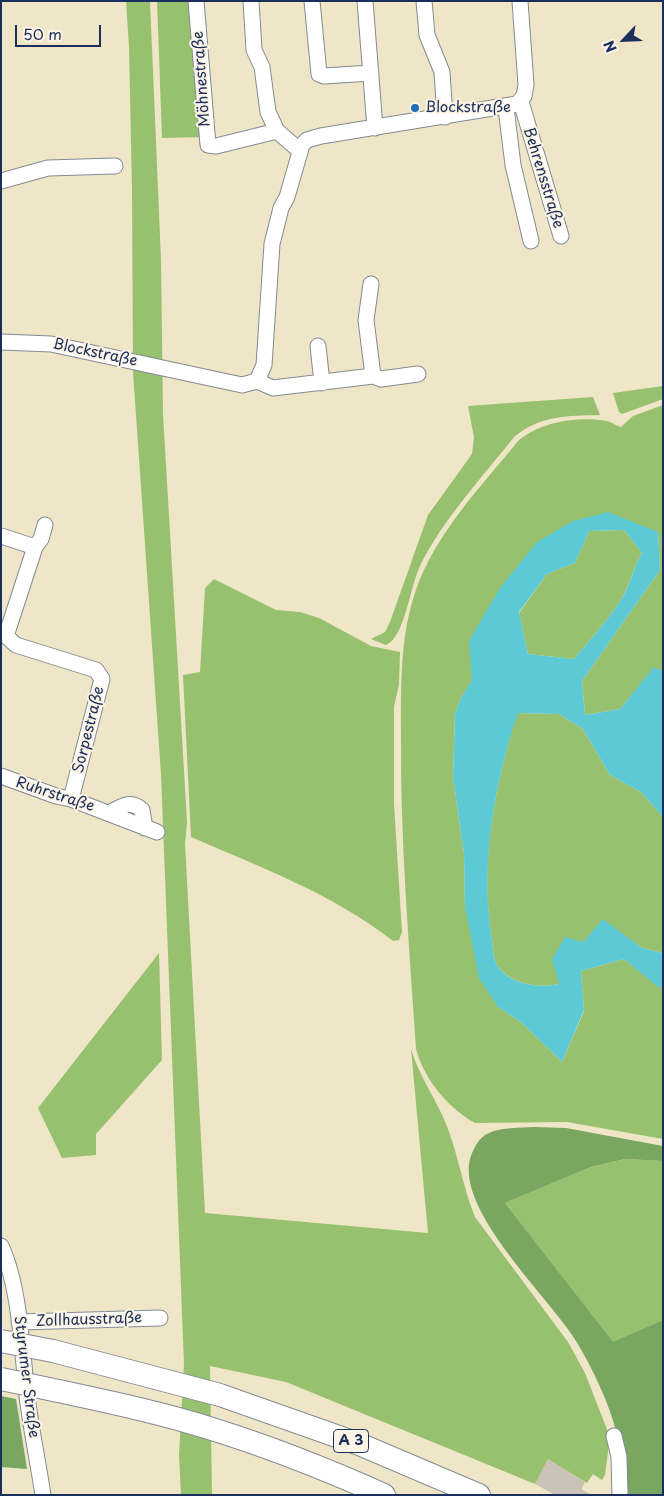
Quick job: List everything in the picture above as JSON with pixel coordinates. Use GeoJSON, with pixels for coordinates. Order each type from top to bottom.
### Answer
{"type":"FeatureCollection","features":[{"type":"Feature","properties":{"kind":"highway","name":"A 3"},"geometry":{"type":"LineString","coordinates":[[1,1341],[53,1351],[220,1394],[359,1444],[479,1495]]}},
{"type":"Feature","properties":{"kind":"highway","name":"A 3"},"geometry":{"type":"LineString","coordinates":[[1,1380],[168,1416],[213,1429],[342,1476],[384,1495]]}},
{"type":"Feature","properties":{"kind":"street","name":"Möhnestraße"},"geometry":{"type":"LineString","coordinates":[[196,1],[208,145],[216,146],[277,132]]}},
{"type":"Feature","properties":{"kind":"street"},"geometry":{"type":"LineString","coordinates":[[252,1],[254,50],[262,67],[268,112],[277,132],[299,150]]}},
{"type":"Feature","properties":{"kind":"street"},"geometry":{"type":"LineString","coordinates":[[312,1],[319,74],[324,76],[371,73]]}},
{"type":"Feature","properties":{"kind":"street"},"geometry":{"type":"LineString","coordinates":[[365,1],[375,128]]}},
{"type":"Feature","properties":{"kind":"street"},"geometry":{"type":"LineString","coordinates":[[424,1],[427,35],[442,72],[445,117]]}},
{"type":"Feature","properties":{"kind":"street"},"geometry":{"type":"LineString","coordinates":[[257,381],[264,365],[272,244],[299,150],[307,140],[317,137],[506,108],[520,102],[524,96],[526,85],[520,1]]}},
{"type":"Feature","properties":{"kind":"street","name":"Behrensstraße"},"geometry":{"type":"LineString","coordinates":[[520,102],[561,236]]}},
{"type":"Feature","properties":{"kind":"street"},"geometry":{"type":"LineString","coordinates":[[506,108],[513,165],[530,241]]}},
{"type":"Feature","properties":{"kind":"street"},"geometry":{"type":"LineString","coordinates":[[1,181],[48,168],[115,166]]}},
{"type":"Feature","properties":{"kind":"street"},"geometry":{"type":"LineString","coordinates":[[371,284],[366,320],[373,376]]}},
{"type":"Feature","properties":{"kind":"street","name":"Blockstraße"},"geometry":{"type":"LineString","coordinates":[[1,342],[50,344],[242,385],[257,381],[273,388],[373,376],[381,378],[418,374]]}},
{"type":"Feature","properties":{"kind":"street"},"geometry":{"type":"LineString","coordinates":[[318,346],[322,383]]}},
{"type":"Feature","properties":{"kind":"street","name":"Sorpestraße"},"geometry":{"type":"LineString","coordinates":[[45,525],[41,539],[35,547],[4,634],[16,645],[96,670],[101,676],[102,684],[71,798]]}},
{"type":"Feature","properties":{"kind":"street"},"geometry":{"type":"LineString","coordinates":[[1,536],[35,547]]}},
{"type":"Feature","properties":{"kind":"street","name":"Ruhrstraße"},"geometry":{"type":"LineString","coordinates":[[1,776],[56,796],[71,798],[151,830]]}},
{"type":"Feature","properties":{"kind":"street","name":"Styrumer Straße"},"geometry":{"type":"LineString","coordinates":[[4,1252],[19,1322],[29,1413],[43,1495]]}},
{"type":"Feature","properties":{"kind":"street","name":"Zollhausstraße"},"geometry":{"type":"LineString","coordinates":[[19,1322],[160,1318]]}},
{"type":"Feature","properties":{"kind":"street"},"geometry":{"type":"LineString","coordinates":[[614,1436],[619,1457],[620,1495]]}},
{"type":"Feature","properties":{"kind":"shaded area"},"geometry":{"type":"Polygon","coordinates":[[[548,1459],[585,1482],[582,1489],[591,1495],[555,1495],[535,1484],[548,1459]]]}},
{"type":"Feature","properties":{"kind":"green space"},"geometry":{"type":"Polygon","coordinates":[[[126,1],[150,1],[161,260],[163,414],[187,822],[185,844],[205,1213],[428,1233],[411,1049],[448,1129],[475,1217],[568,1342],[585,1373],[610,1437],[605,1475],[602,1480],[593,1474],[587,1483],[548,1459],[535,1484],[286,1382],[210,1366],[212,1495],[181,1495],[179,1454],[184,1364],[161,774],[133,372],[132,189],[129,47],[126,1]]]}},
{"type":"Feature","properties":{"kind":"green space"},"geometry":{"type":"Polygon","coordinates":[[[157,1],[194,1],[206,137],[162,138],[157,1]]]}},
{"type":"Feature","properties":{"kind":"green space"},"geometry":{"type":"Polygon","coordinates":[[[663,386],[663,399],[622,414],[619,412],[613,393],[663,386]]]}},
{"type":"Feature","properties":{"kind":"green space"},"geometry":{"type":"Polygon","coordinates":[[[593,397],[600,415],[555,418],[534,424],[514,437],[451,515],[429,549],[416,575],[402,622],[393,640],[386,645],[371,639],[385,632],[390,622],[428,515],[472,454],[474,437],[468,406],[593,397]]]}},
{"type":"Feature","properties":{"kind":"green space"},"geometry":{"type":"Polygon","coordinates":[[[663,405],[663,671],[654,668],[620,709],[585,715],[582,681],[660,570],[658,532],[573,521],[461,698],[455,714],[453,777],[464,854],[465,907],[498,1007],[521,1022],[562,1062],[584,1011],[581,971],[624,959],[658,986],[663,987],[663,1139],[567,1122],[475,1123],[465,1117],[438,1092],[425,1071],[416,1049],[401,772],[402,660],[411,607],[424,569],[447,530],[518,441],[537,429],[572,420],[607,421],[621,427],[633,416],[663,405]]]}},
{"type":"Feature","properties":{"kind":"green space"},"geometry":{"type":"Polygon","coordinates":[[[624,530],[642,553],[624,595],[610,615],[574,659],[528,654],[519,613],[547,574],[575,563],[589,531],[624,530]]]}},
{"type":"Feature","properties":{"kind":"green space"},"geometry":{"type":"Polygon","coordinates":[[[214,579],[276,610],[300,612],[319,618],[371,646],[400,652],[399,684],[394,707],[394,804],[402,932],[399,940],[393,941],[370,924],[321,895],[191,837],[183,675],[200,672],[205,588],[214,579]]]}},
{"type":"Feature","properties":{"kind":"green space"},"geometry":{"type":"Polygon","coordinates":[[[517,713],[559,714],[583,729],[610,775],[641,792],[663,817],[663,953],[642,948],[603,920],[583,942],[559,984],[543,986],[525,984],[509,977],[497,965],[488,911],[488,854],[496,796],[517,713]]]}},
{"type":"Feature","properties":{"kind":"green space"},"geometry":{"type":"Polygon","coordinates":[[[159,953],[162,1060],[96,1134],[96,1155],[62,1158],[38,1108],[159,953]]]}},
{"type":"Feature","properties":{"kind":"green space"},"geometry":{"type":"Polygon","coordinates":[[[534,1127],[566,1128],[663,1146],[663,1161],[625,1159],[591,1167],[505,1203],[613,1342],[663,1320],[663,1495],[624,1495],[619,1441],[610,1410],[588,1363],[563,1322],[504,1248],[486,1221],[474,1195],[469,1170],[474,1149],[480,1140],[486,1134],[494,1131],[534,1127]]]}},
{"type":"Feature","properties":{"kind":"green space"},"geometry":{"type":"Polygon","coordinates":[[[625,1159],[663,1161],[663,1320],[613,1343],[505,1203],[591,1167],[625,1159]]]}},
{"type":"Feature","properties":{"kind":"green space"},"geometry":{"type":"Polygon","coordinates":[[[1,1396],[16,1399],[27,1469],[1,1467],[1,1396]]]}},
{"type":"Feature","properties":{"kind":"water"},"geometry":{"type":"Polygon","coordinates":[[[608,512],[658,532],[660,570],[582,681],[585,715],[620,709],[654,667],[663,671],[663,817],[641,792],[610,775],[583,729],[559,714],[518,713],[509,740],[496,796],[489,854],[489,911],[494,956],[497,965],[502,971],[516,981],[543,986],[559,984],[552,959],[565,937],[583,942],[603,919],[642,948],[663,953],[663,987],[658,987],[624,959],[581,971],[584,1010],[562,1062],[521,1022],[498,1007],[479,978],[465,907],[464,854],[453,777],[455,714],[461,698],[472,680],[469,641],[500,588],[537,542],[573,521],[608,512]],[[624,530],[589,531],[575,563],[547,574],[519,612],[528,654],[574,659],[621,600],[642,553],[624,530]]]}},
{"type":"Feature","properties":{"kind":"place","name":"Blockstraße"},"geometry":{"type":"Point","coordinates":[415,108]}}]}
